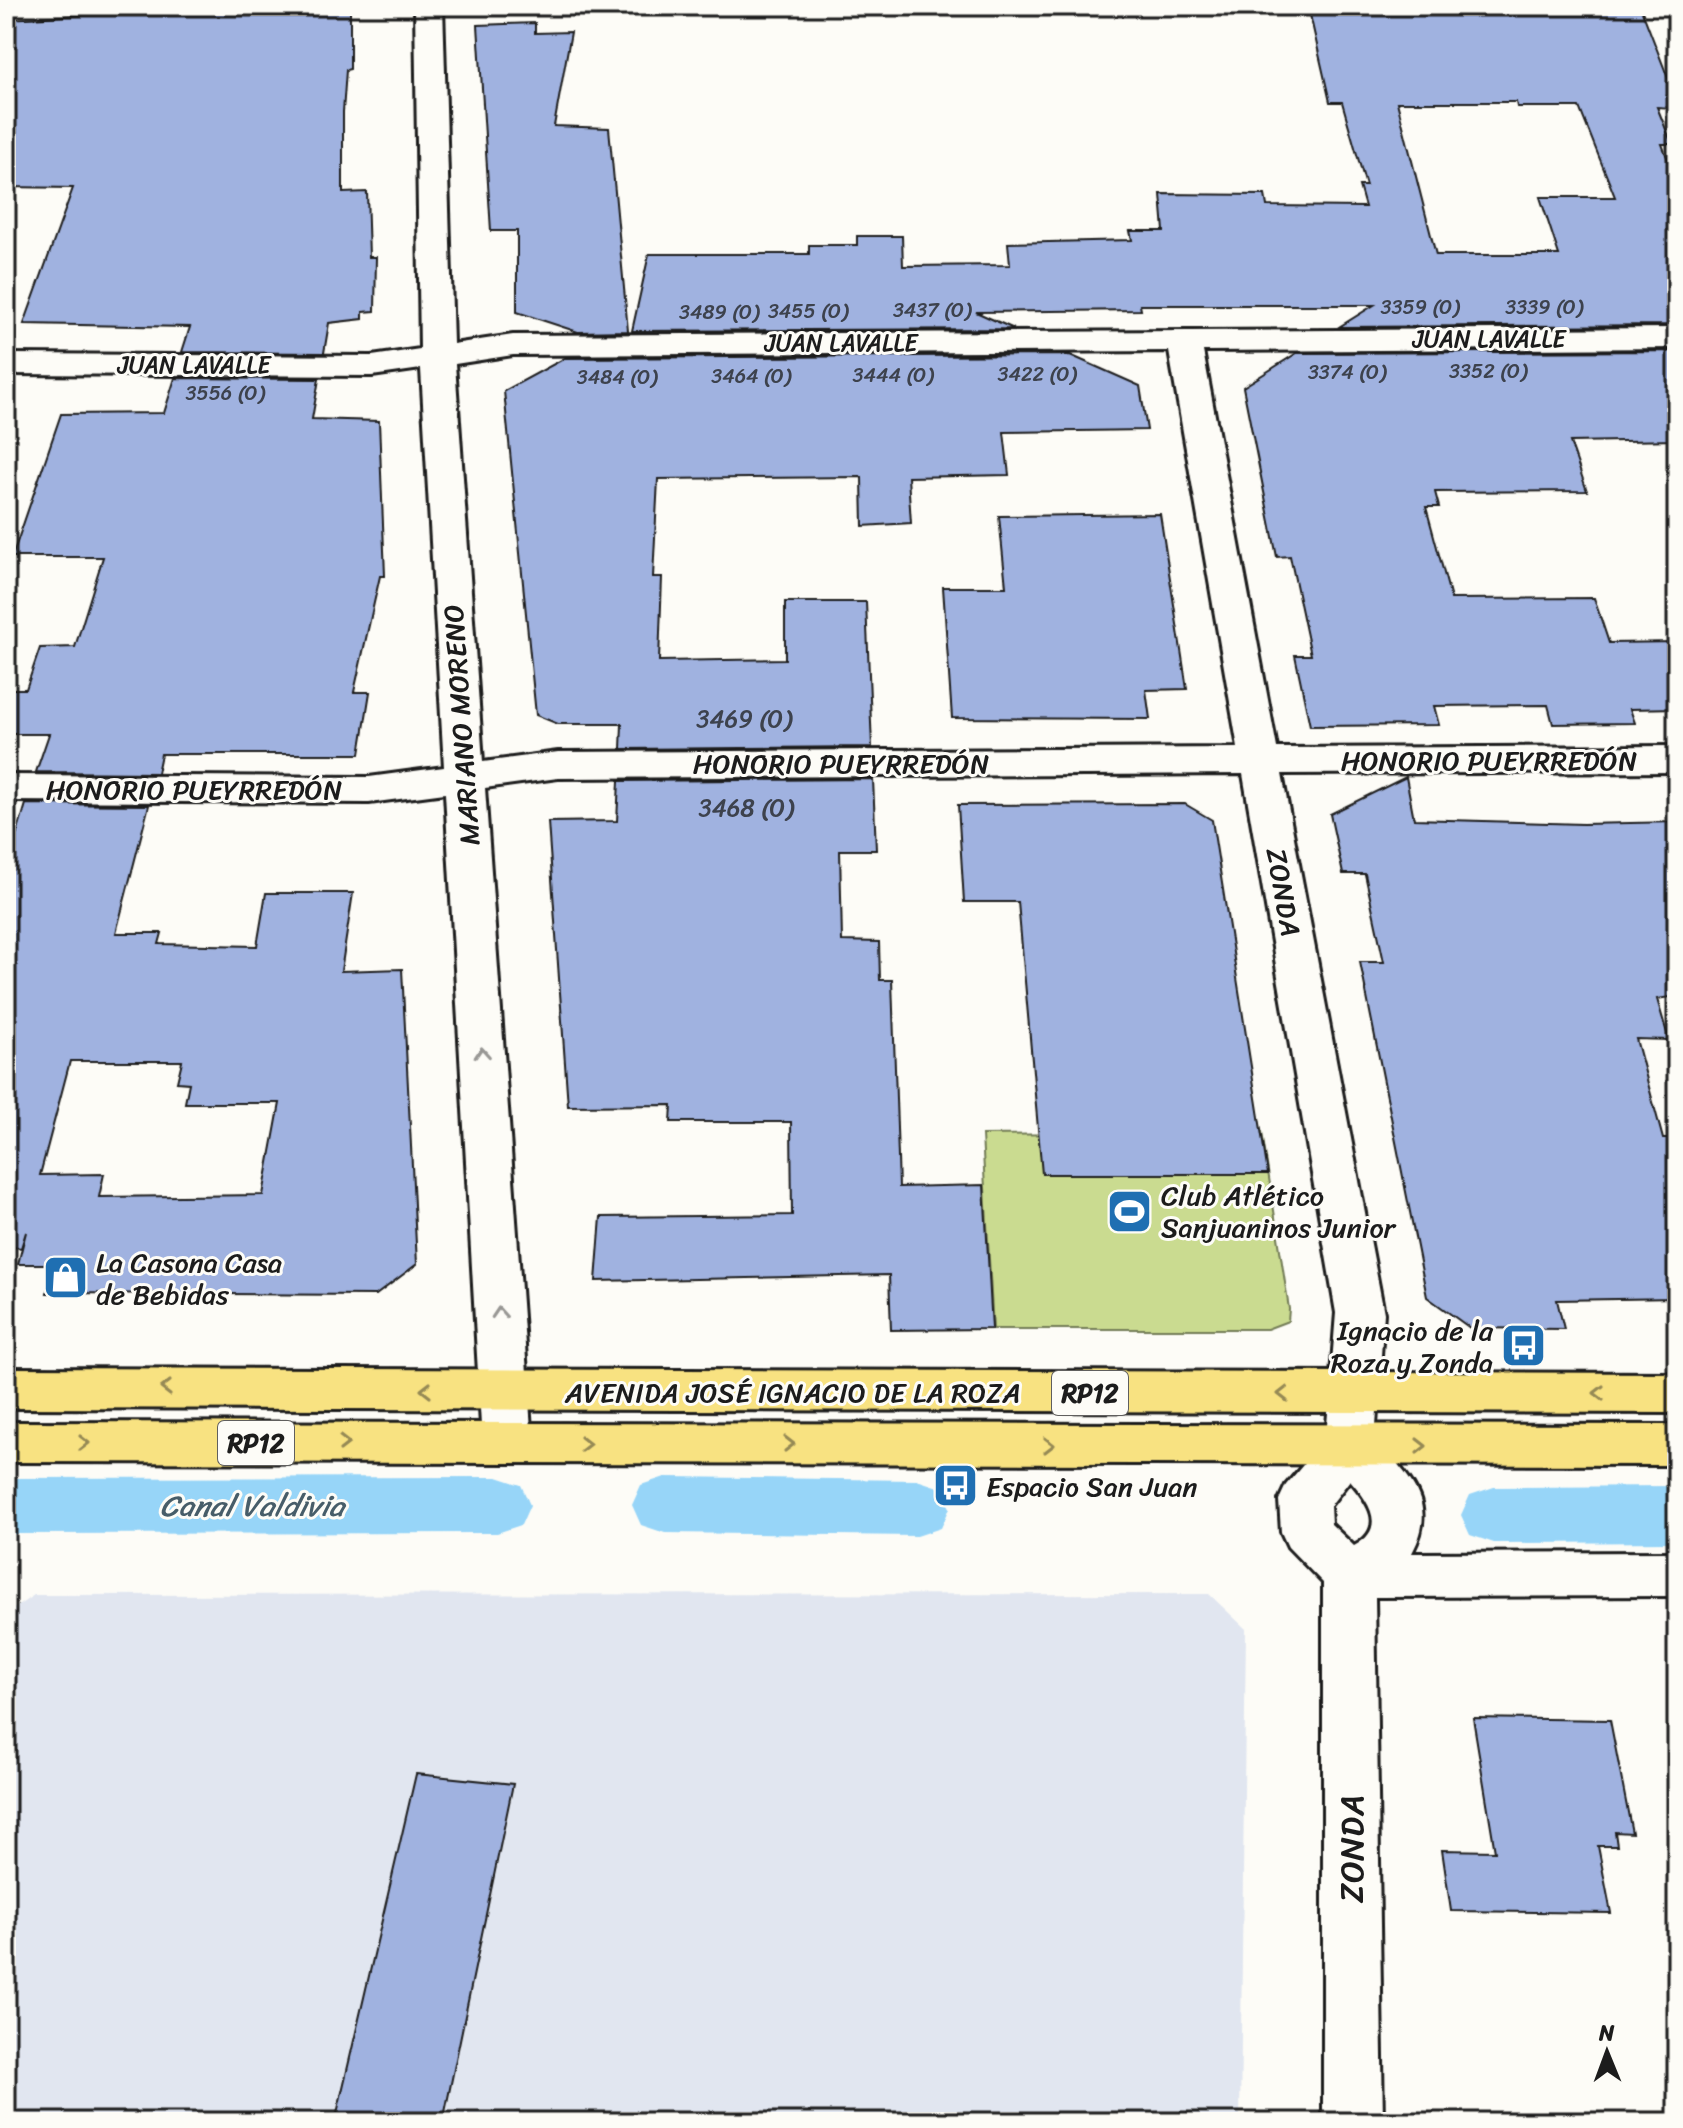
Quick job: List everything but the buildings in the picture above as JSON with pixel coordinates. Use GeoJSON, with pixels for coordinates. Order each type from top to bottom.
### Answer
{"type":"FeatureCollection","features":[{"type":"Feature","properties":{"kind":"main road","name":"AVENIDA JOSÉ IGNACIO DE LA ROZA"},"geometry":{"type":"LineString","coordinates":[[6,1388],[1677,1393]]}},
{"type":"Feature","properties":{"kind":"main road","name":"AVENIDA JOSÉ IGNACIO DE LA ROZA"},"geometry":{"type":"LineString","coordinates":[[6,1442],[1677,1445]]}},
{"type":"Feature","properties":{"kind":"street","name":"MARIANO MORENO"},"geometry":{"type":"LineString","coordinates":[[429,6],[438,356],[507,1443]]}},
{"type":"Feature","properties":{"kind":"street","name":"JUAN LAVALLE"},"geometry":{"type":"LineString","coordinates":[[6,364],[372,366],[513,345],[1677,338]]}},
{"type":"Feature","properties":{"kind":"street","name":"ZONDA"},"geometry":{"type":"LineString","coordinates":[[1184,340],[1360,1313],[1350,1445]]}},
{"type":"Feature","properties":{"kind":"street","name":"HONORIO PUEYRREDÓN"},"geometry":{"type":"LineString","coordinates":[[6,788],[369,790],[558,765],[1677,759]]}},
{"type":"Feature","properties":{"kind":"street"},"geometry":{"type":"LineString","coordinates":[[1349,1575],[1383,1556],[1399,1528],[1394,1496],[1350,1445],[1304,1500],[1306,1532],[1349,1575],[1677,1574]]}},
{"type":"Feature","properties":{"kind":"street","name":"ZONDA"},"geometry":{"type":"LineString","coordinates":[[1349,1575],[1353,2122]]}},
{"type":"Feature","properties":{"kind":"shaded area"},"geometry":{"type":"Polygon","coordinates":[[[1209,1594],[1246,1629],[1240,2122],[6,2122],[6,1614],[34,1595],[1209,1594]]]}},
{"type":"Feature","properties":{"kind":"green space","name":"Club Atlético Sanjuaninos Junior"},"geometry":{"type":"Polygon","coordinates":[[[1262,1132],[1289,1309],[1288,1321],[1267,1329],[993,1329],[982,1135],[1262,1132]]]}},
{"type":"Feature","properties":{"kind":"waterway","name":"Canal Valdivia"},"geometry":{"type":"LineString","coordinates":[[6,1506],[497,1505]]}},
{"type":"Feature","properties":{"kind":"waterway","name":"Canal Valdivia"},"geometry":{"type":"LineString","coordinates":[[665,1505],[917,1508]]}},
{"type":"Feature","properties":{"kind":"waterway","name":"Canal Valdivia"},"geometry":{"type":"LineString","coordinates":[[1494,1515],[1677,1514]]}},
{"type":"Feature","properties":{"kind":"place","name":"Club Atlético Sanjuaninos Junior"},"geometry":{"type":"Point","coordinates":[1130,1211]}},
{"type":"Feature","properties":{"kind":"place","name":"La Casona Casa de Bebidas"},"geometry":{"type":"Point","coordinates":[65,1278]}},
{"type":"Feature","properties":{"kind":"place","name":"Ignacio de la Roza y Zonda"},"geometry":{"type":"Point","coordinates":[1524,1346]}},
{"type":"Feature","properties":{"kind":"place","name":"Espacio San Juan"},"geometry":{"type":"Point","coordinates":[955,1486]}}]}
